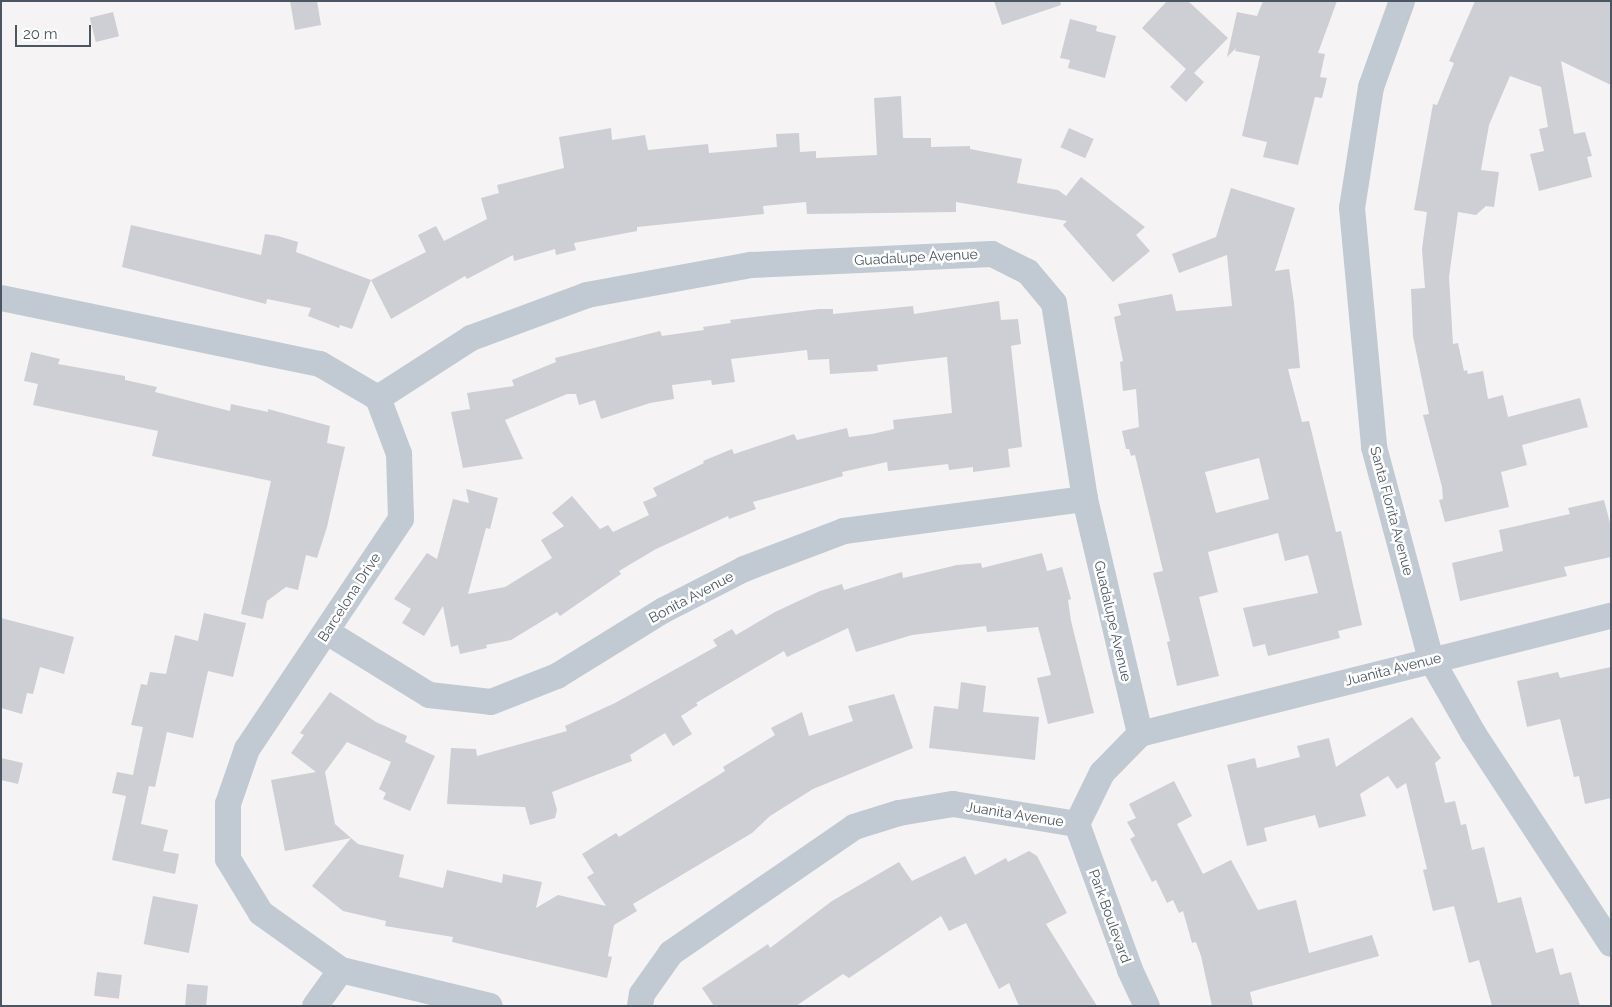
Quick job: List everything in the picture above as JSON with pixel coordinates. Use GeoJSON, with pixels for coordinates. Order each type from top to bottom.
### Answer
{"type":"FeatureCollection","features":[{"type":"Feature","properties":{"kind":"street","name":"Santa Florita Avenue"},"geometry":{"type":"LineString","coordinates":[[1402,1],[1371,87],[1352,208],[1374,446],[1431,659],[1473,733],[1611,944]]}},
{"type":"Feature","properties":{"kind":"street","name":"Guadalupe Avenue"},"geometry":{"type":"LineString","coordinates":[[378,398],[471,338],[587,295],[751,265],[992,254],[1028,272],[1054,303],[1084,499],[1140,734]]}},
{"type":"Feature","properties":{"kind":"street"},"geometry":{"type":"LineString","coordinates":[[1,298],[320,364],[378,398]]}},
{"type":"Feature","properties":{"kind":"street","name":"Barcelona Drive"},"geometry":{"type":"LineString","coordinates":[[378,398],[399,454],[401,519],[247,749],[228,804],[228,859],[261,913],[341,970],[490,1006]]}},
{"type":"Feature","properties":{"kind":"street","name":"Bonita Avenue"},"geometry":{"type":"LineString","coordinates":[[327,632],[429,695],[491,702],[558,676],[664,610],[744,569],[844,531],[1084,499]]}},
{"type":"Feature","properties":{"kind":"street","name":"Juanita Avenue"},"geometry":{"type":"LineString","coordinates":[[640,1006],[642,994],[671,953],[854,827],[900,813],[953,804],[1077,824],[1102,773],[1140,734],[1431,659],[1611,616]]}},
{"type":"Feature","properties":{"kind":"street","name":"Park Boulevard"},"geometry":{"type":"LineString","coordinates":[[1077,824],[1130,970],[1147,1006]]}},
{"type":"Feature","properties":{"kind":"street"},"geometry":{"type":"LineString","coordinates":[[315,1006],[341,970]]}},
{"type":"Feature","properties":{"kind":"building"},"geometry":{"type":"Polygon","coordinates":[[[290,1],[317,1],[321,25],[295,30],[290,1]]]}},
{"type":"Feature","properties":{"kind":"building"},"geometry":{"type":"Polygon","coordinates":[[[994,1],[1060,1],[1061,5],[1002,25],[994,1]]]}},
{"type":"Feature","properties":{"kind":"building"},"geometry":{"type":"Polygon","coordinates":[[[1167,1],[1188,1],[1228,38],[1194,73],[1204,82],[1186,102],[1170,87],[1186,69],[1142,28],[1167,1]]]}},
{"type":"Feature","properties":{"kind":"building"},"geometry":{"type":"Polygon","coordinates":[[[1263,1],[1337,1],[1318,53],[1325,54],[1320,77],[1327,78],[1322,98],[1315,97],[1298,165],[1263,157],[1267,142],[1242,136],[1260,56],[1235,51],[1236,48],[1227,57],[1237,12],[1257,16],[1263,1]]]}},
{"type":"Feature","properties":{"kind":"building"},"geometry":{"type":"Polygon","coordinates":[[[1475,1],[1611,1],[1611,85],[1561,61],[1574,134],[1585,132],[1592,156],[1587,157],[1592,177],[1539,191],[1530,154],[1544,151],[1539,129],[1548,127],[1541,87],[1510,76],[1489,125],[1481,170],[1499,172],[1494,207],[1486,206],[1476,215],[1458,212],[1449,277],[1453,344],[1458,343],[1464,371],[1467,370],[1468,374],[1483,371],[1488,399],[1503,395],[1508,417],[1580,398],[1588,427],[1522,445],[1527,465],[1501,472],[1509,507],[1445,522],[1439,500],[1443,499],[1442,487],[1423,415],[1429,414],[1413,336],[1411,289],[1425,288],[1422,249],[1427,212],[1414,210],[1433,104],[1437,105],[1454,63],[1449,61],[1475,1]]]}},
{"type":"Feature","properties":{"kind":"building"},"geometry":{"type":"Polygon","coordinates":[[[113,12],[119,36],[96,42],[90,18],[113,12]]]}},
{"type":"Feature","properties":{"kind":"building"},"geometry":{"type":"Polygon","coordinates":[[[1070,19],[1097,26],[1096,31],[1116,36],[1105,78],[1068,68],[1070,60],[1060,58],[1070,19]]]}},
{"type":"Feature","properties":{"kind":"building"},"geometry":{"type":"Polygon","coordinates":[[[901,96],[903,138],[931,138],[931,147],[970,146],[970,149],[1022,159],[1017,183],[1058,190],[1066,196],[1081,177],[1145,227],[1136,235],[1150,251],[1113,282],[1063,225],[1067,221],[956,202],[956,212],[807,214],[806,202],[763,206],[764,214],[637,227],[637,231],[574,243],[576,250],[556,255],[555,249],[514,261],[513,255],[467,279],[465,276],[391,319],[371,280],[426,252],[418,235],[436,226],[444,241],[487,219],[481,198],[499,193],[497,185],[564,168],[559,137],[611,128],[612,140],[645,135],[648,150],[708,144],[709,153],[777,147],[776,134],[799,133],[800,152],[816,151],[816,158],[877,155],[874,98],[901,96]]]}},
{"type":"Feature","properties":{"kind":"building"},"geometry":{"type":"Polygon","coordinates":[[[1069,128],[1094,139],[1085,158],[1060,147],[1069,128]]]}},
{"type":"Feature","properties":{"kind":"building"},"geometry":{"type":"Polygon","coordinates":[[[1231,188],[1295,208],[1275,271],[1289,269],[1294,303],[1300,368],[1288,369],[1302,422],[1309,421],[1336,532],[1341,531],[1362,625],[1338,631],[1340,638],[1268,656],[1265,644],[1253,647],[1243,608],[1318,593],[1308,555],[1285,561],[1278,533],[1208,552],[1218,592],[1199,597],[1219,676],[1177,686],[1167,642],[1170,641],[1153,573],[1163,571],[1135,455],[1131,456],[1129,449],[1126,449],[1122,431],[1139,427],[1136,389],[1123,391],[1120,362],[1123,361],[1114,317],[1121,315],[1118,304],[1172,294],[1176,311],[1232,306],[1227,255],[1179,273],[1172,254],[1216,237],[1231,188]],[[1259,458],[1205,472],[1216,513],[1269,499],[1259,458]]]}},
{"type":"Feature","properties":{"kind":"building"},"geometry":{"type":"Polygon","coordinates":[[[131,225],[261,255],[265,234],[278,236],[298,242],[296,252],[371,280],[352,329],[340,325],[339,328],[308,316],[311,308],[267,299],[266,304],[122,267],[131,225]]]}},
{"type":"Feature","properties":{"kind":"building"},"geometry":{"type":"Polygon","coordinates":[[[999,301],[1001,320],[1018,319],[1021,344],[1011,346],[1022,447],[1008,449],[1010,467],[973,472],[973,467],[949,470],[948,464],[888,471],[887,462],[842,472],[843,476],[753,502],[756,509],[729,519],[728,516],[656,549],[619,571],[621,574],[560,616],[557,612],[511,640],[486,645],[487,648],[460,654],[458,645],[451,647],[443,606],[424,636],[402,623],[411,609],[394,599],[427,553],[437,559],[453,499],[469,503],[466,489],[498,498],[490,529],[486,528],[468,594],[505,587],[552,558],[541,540],[564,526],[552,513],[572,496],[600,529],[608,525],[613,532],[649,515],[643,502],[657,496],[653,488],[704,463],[703,461],[732,449],[734,454],[794,434],[797,440],[847,428],[849,437],[872,434],[894,429],[893,420],[952,413],[947,357],[877,365],[878,371],[830,374],[829,359],[808,360],[807,350],[731,359],[735,382],[712,385],[711,380],[672,385],[674,399],[650,403],[601,419],[595,400],[579,405],[576,394],[567,394],[505,420],[523,459],[463,468],[451,412],[470,409],[467,393],[514,386],[512,380],[556,362],[555,358],[660,331],[662,336],[704,330],[703,327],[731,323],[730,320],[819,309],[833,309],[833,314],[913,306],[914,314],[999,301]]]}},
{"type":"Feature","properties":{"kind":"building"},"geometry":{"type":"Polygon","coordinates":[[[31,352],[60,359],[58,364],[125,376],[125,380],[157,387],[155,392],[230,411],[231,404],[268,412],[268,409],[330,426],[327,443],[345,447],[327,527],[317,558],[306,555],[298,590],[286,587],[267,601],[263,619],[241,614],[271,481],[152,456],[158,431],[33,405],[38,384],[24,381],[31,352]]]}},
{"type":"Feature","properties":{"kind":"building"},"geometry":{"type":"Polygon","coordinates":[[[1604,500],[1611,527],[1611,557],[1564,567],[1567,576],[1460,601],[1452,563],[1503,551],[1499,530],[1570,514],[1568,508],[1604,500]]]}},
{"type":"Feature","properties":{"kind":"building"},"geometry":{"type":"Polygon","coordinates":[[[1042,553],[1047,571],[1062,567],[1071,599],[1068,600],[1071,621],[1094,713],[1048,724],[1037,678],[1051,675],[1038,627],[987,632],[986,626],[912,635],[856,652],[848,628],[787,657],[784,651],[696,703],[698,705],[681,716],[692,734],[673,746],[665,733],[630,755],[632,761],[552,792],[557,810],[555,818],[530,825],[525,807],[447,804],[451,748],[476,749],[477,756],[567,731],[565,726],[615,703],[717,646],[713,640],[732,629],[736,635],[775,612],[820,591],[842,584],[844,590],[902,572],[903,578],[957,565],[981,563],[982,568],[1042,553]]]}},
{"type":"Feature","properties":{"kind":"building"},"geometry":{"type":"Polygon","coordinates":[[[204,613],[246,623],[233,677],[208,671],[193,738],[167,732],[155,787],[149,786],[141,824],[168,830],[163,851],[179,854],[175,874],[112,860],[126,796],[112,793],[117,772],[133,775],[143,727],[131,725],[141,684],[147,685],[150,672],[166,674],[175,635],[198,641],[204,613]]]}},
{"type":"Feature","properties":{"kind":"building"},"geometry":{"type":"Polygon","coordinates":[[[1,618],[74,637],[64,674],[40,667],[33,694],[27,693],[22,714],[1,708],[1,618]]]}},
{"type":"Feature","properties":{"kind":"building"},"geometry":{"type":"Polygon","coordinates":[[[1611,667],[1611,798],[1585,804],[1579,776],[1574,777],[1560,719],[1527,727],[1517,681],[1558,672],[1560,678],[1611,667]]]}},
{"type":"Feature","properties":{"kind":"building"},"geometry":{"type":"Polygon","coordinates":[[[961,682],[986,686],[983,712],[1039,717],[1035,760],[929,748],[934,706],[958,709],[961,682]]]}},
{"type":"Feature","properties":{"kind":"building"},"geometry":{"type":"Polygon","coordinates":[[[330,692],[376,722],[407,736],[405,742],[435,756],[410,811],[383,799],[386,793],[379,789],[391,762],[347,742],[325,772],[335,824],[351,838],[285,851],[271,780],[316,772],[291,753],[304,735],[300,733],[330,692]]]}},
{"type":"Feature","properties":{"kind":"building"},"geometry":{"type":"Polygon","coordinates":[[[894,694],[913,748],[813,789],[770,816],[752,833],[633,904],[637,911],[614,925],[608,956],[612,957],[607,978],[452,942],[453,937],[385,926],[386,921],[343,911],[312,886],[351,838],[358,844],[404,855],[399,877],[443,888],[447,870],[502,883],[503,874],[542,882],[536,908],[558,895],[606,906],[587,877],[594,873],[582,854],[616,833],[619,837],[725,771],[723,767],[775,735],[771,728],[802,712],[809,736],[853,721],[848,706],[894,694]]]}},
{"type":"Feature","properties":{"kind":"building"},"geometry":{"type":"Polygon","coordinates":[[[1412,717],[1441,758],[1435,763],[1445,803],[1455,801],[1461,825],[1466,824],[1472,850],[1484,847],[1498,903],[1521,897],[1536,953],[1553,948],[1560,975],[1571,972],[1580,1006],[1492,1006],[1479,960],[1469,963],[1454,906],[1433,911],[1423,870],[1427,869],[1406,783],[1397,789],[1388,776],[1360,794],[1366,816],[1319,828],[1315,815],[1264,828],[1267,841],[1247,846],[1227,765],[1255,758],[1257,768],[1300,757],[1297,746],[1329,738],[1336,767],[1412,717]]]}},
{"type":"Feature","properties":{"kind":"building"},"geometry":{"type":"Polygon","coordinates":[[[1,758],[23,763],[18,784],[1,780],[1,758]]]}},
{"type":"Feature","properties":{"kind":"building"},"geometry":{"type":"Polygon","coordinates":[[[1174,781],[1192,816],[1177,824],[1203,874],[1231,860],[1258,910],[1296,900],[1309,953],[1372,935],[1379,956],[1250,992],[1253,1006],[1212,1006],[1201,956],[1196,942],[1192,943],[1183,911],[1179,913],[1173,900],[1167,903],[1156,880],[1152,882],[1130,839],[1135,836],[1127,822],[1136,818],[1129,804],[1174,781]]]}},
{"type":"Feature","properties":{"kind":"building"},"geometry":{"type":"Polygon","coordinates":[[[1029,851],[1037,856],[1067,913],[1046,924],[1097,1006],[1019,1006],[1009,983],[999,989],[966,923],[949,931],[941,916],[849,978],[843,974],[796,1006],[714,1006],[702,988],[768,944],[770,948],[832,901],[899,862],[912,881],[965,856],[975,875],[1006,858],[1008,862],[1029,851]]]}},
{"type":"Feature","properties":{"kind":"building"},"geometry":{"type":"Polygon","coordinates":[[[153,896],[198,905],[189,953],[144,944],[153,896]]]}},
{"type":"Feature","properties":{"kind":"building"},"geometry":{"type":"Polygon","coordinates":[[[97,972],[122,975],[119,999],[94,996],[97,972]]]}},
{"type":"Feature","properties":{"kind":"building"},"geometry":{"type":"Polygon","coordinates":[[[187,984],[208,986],[206,1006],[185,1006],[187,984]]]}}]}
